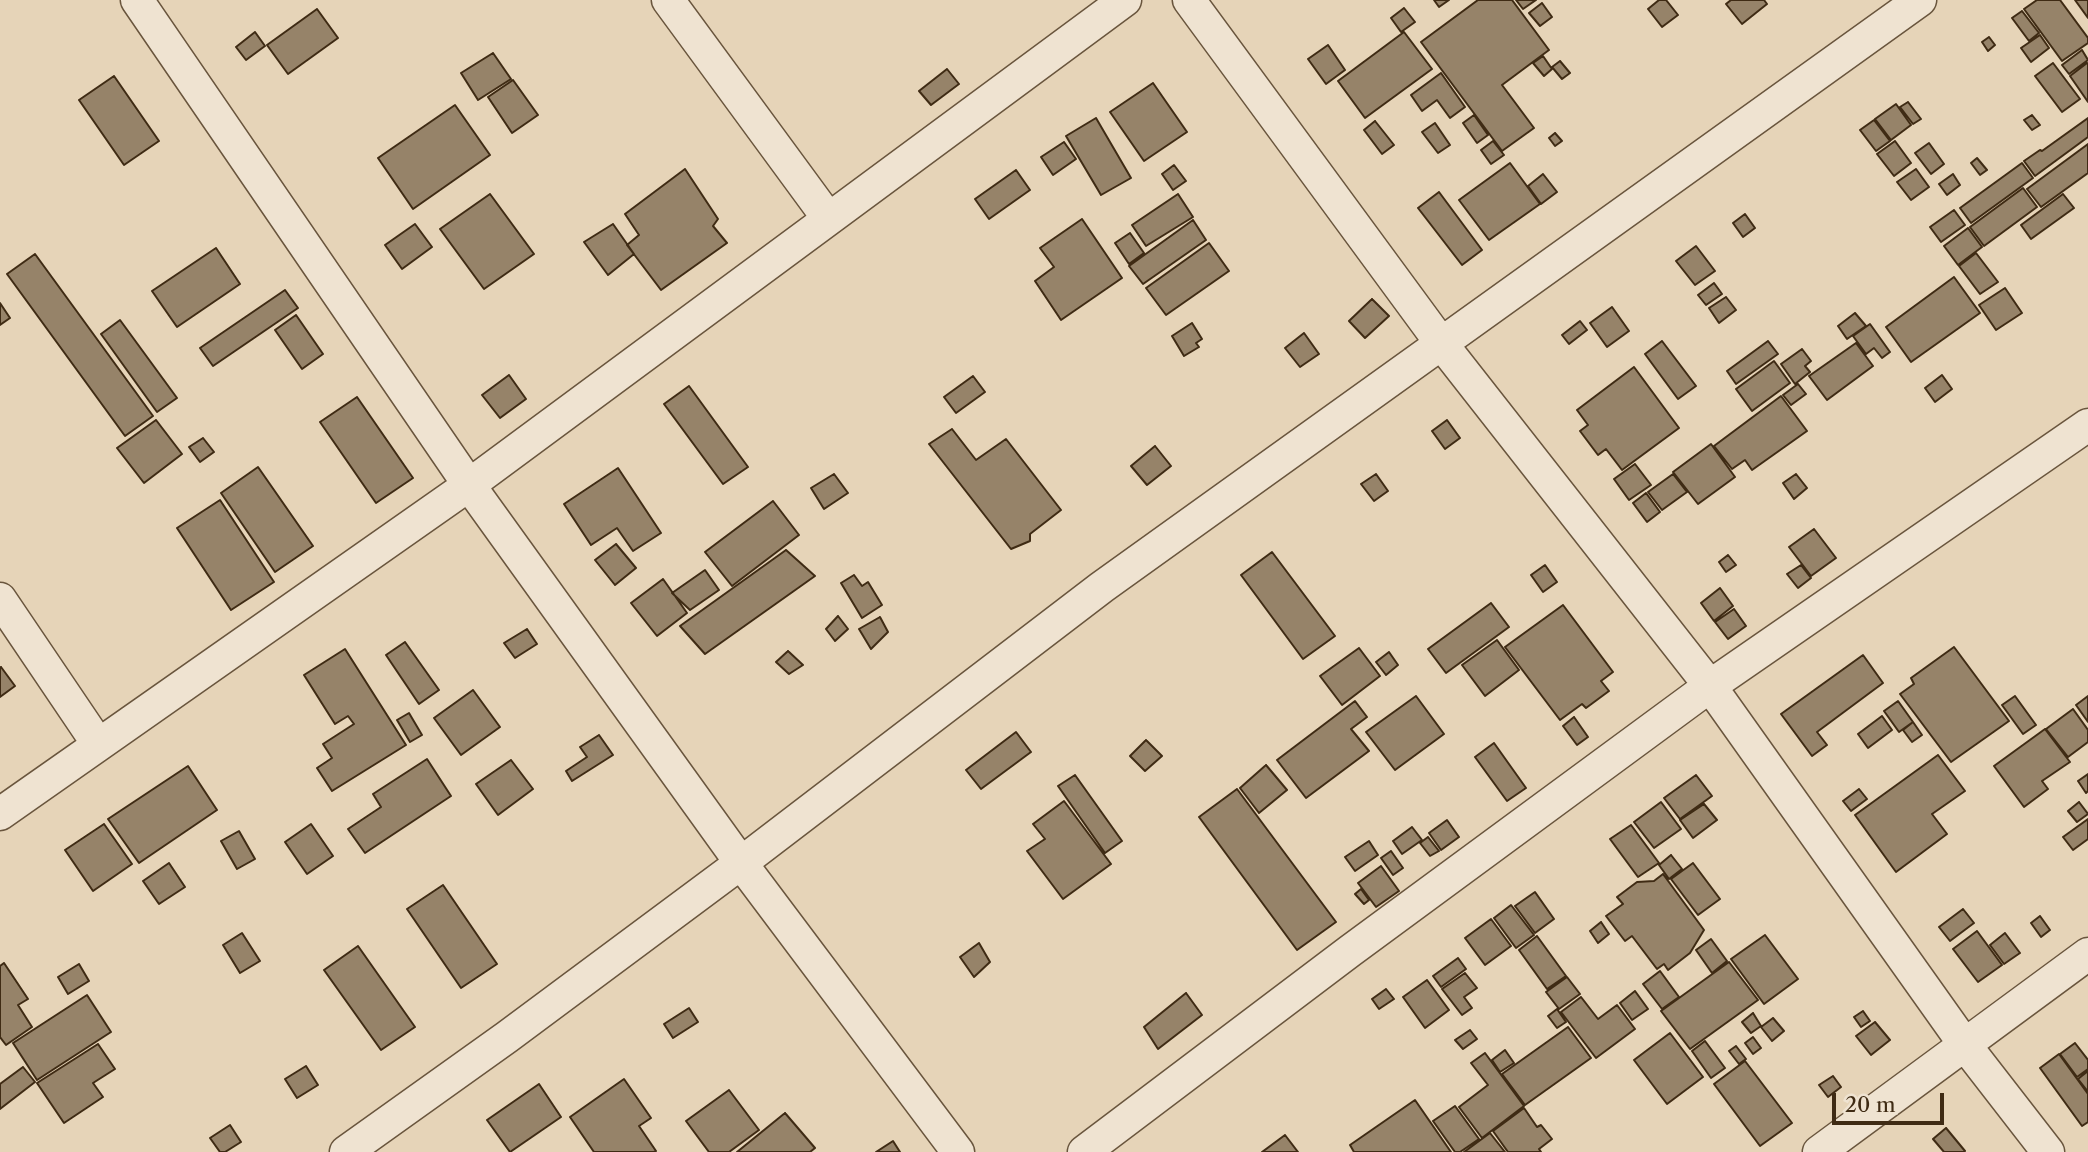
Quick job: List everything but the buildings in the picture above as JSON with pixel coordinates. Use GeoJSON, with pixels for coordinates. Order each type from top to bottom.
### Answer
{"type":"FeatureCollection","features":[{"type":"Feature","properties":{"kind":"street"},"geometry":{"type":"LineString","coordinates":[[137,0],[469,485],[741,863],[958,1152]]}},
{"type":"Feature","properties":{"kind":"street"},"geometry":{"type":"LineString","coordinates":[[668,0],[828,218]]}},
{"type":"Feature","properties":{"kind":"street"},"geometry":{"type":"LineString","coordinates":[[0,814],[469,485],[1125,0]]}},
{"type":"Feature","properties":{"kind":"street"},"geometry":{"type":"LineString","coordinates":[[1189,0],[1441,343],[1710,686],[1965,1045],[2048,1152]]}},
{"type":"Feature","properties":{"kind":"street"},"geometry":{"type":"LineString","coordinates":[[346,1152],[507,1037],[741,863],[1102,587],[1920,0]]}},
{"type":"Feature","properties":{"kind":"street"},"geometry":{"type":"LineString","coordinates":[[1084,1152],[1350,951],[1710,686],[2088,425]]}},
{"type":"Feature","properties":{"kind":"street"},"geometry":{"type":"LineString","coordinates":[[0,599],[98,744]]}},
{"type":"Feature","properties":{"kind":"street"},"geometry":{"type":"LineString","coordinates":[[1819,1152],[2088,954]]}}]}
